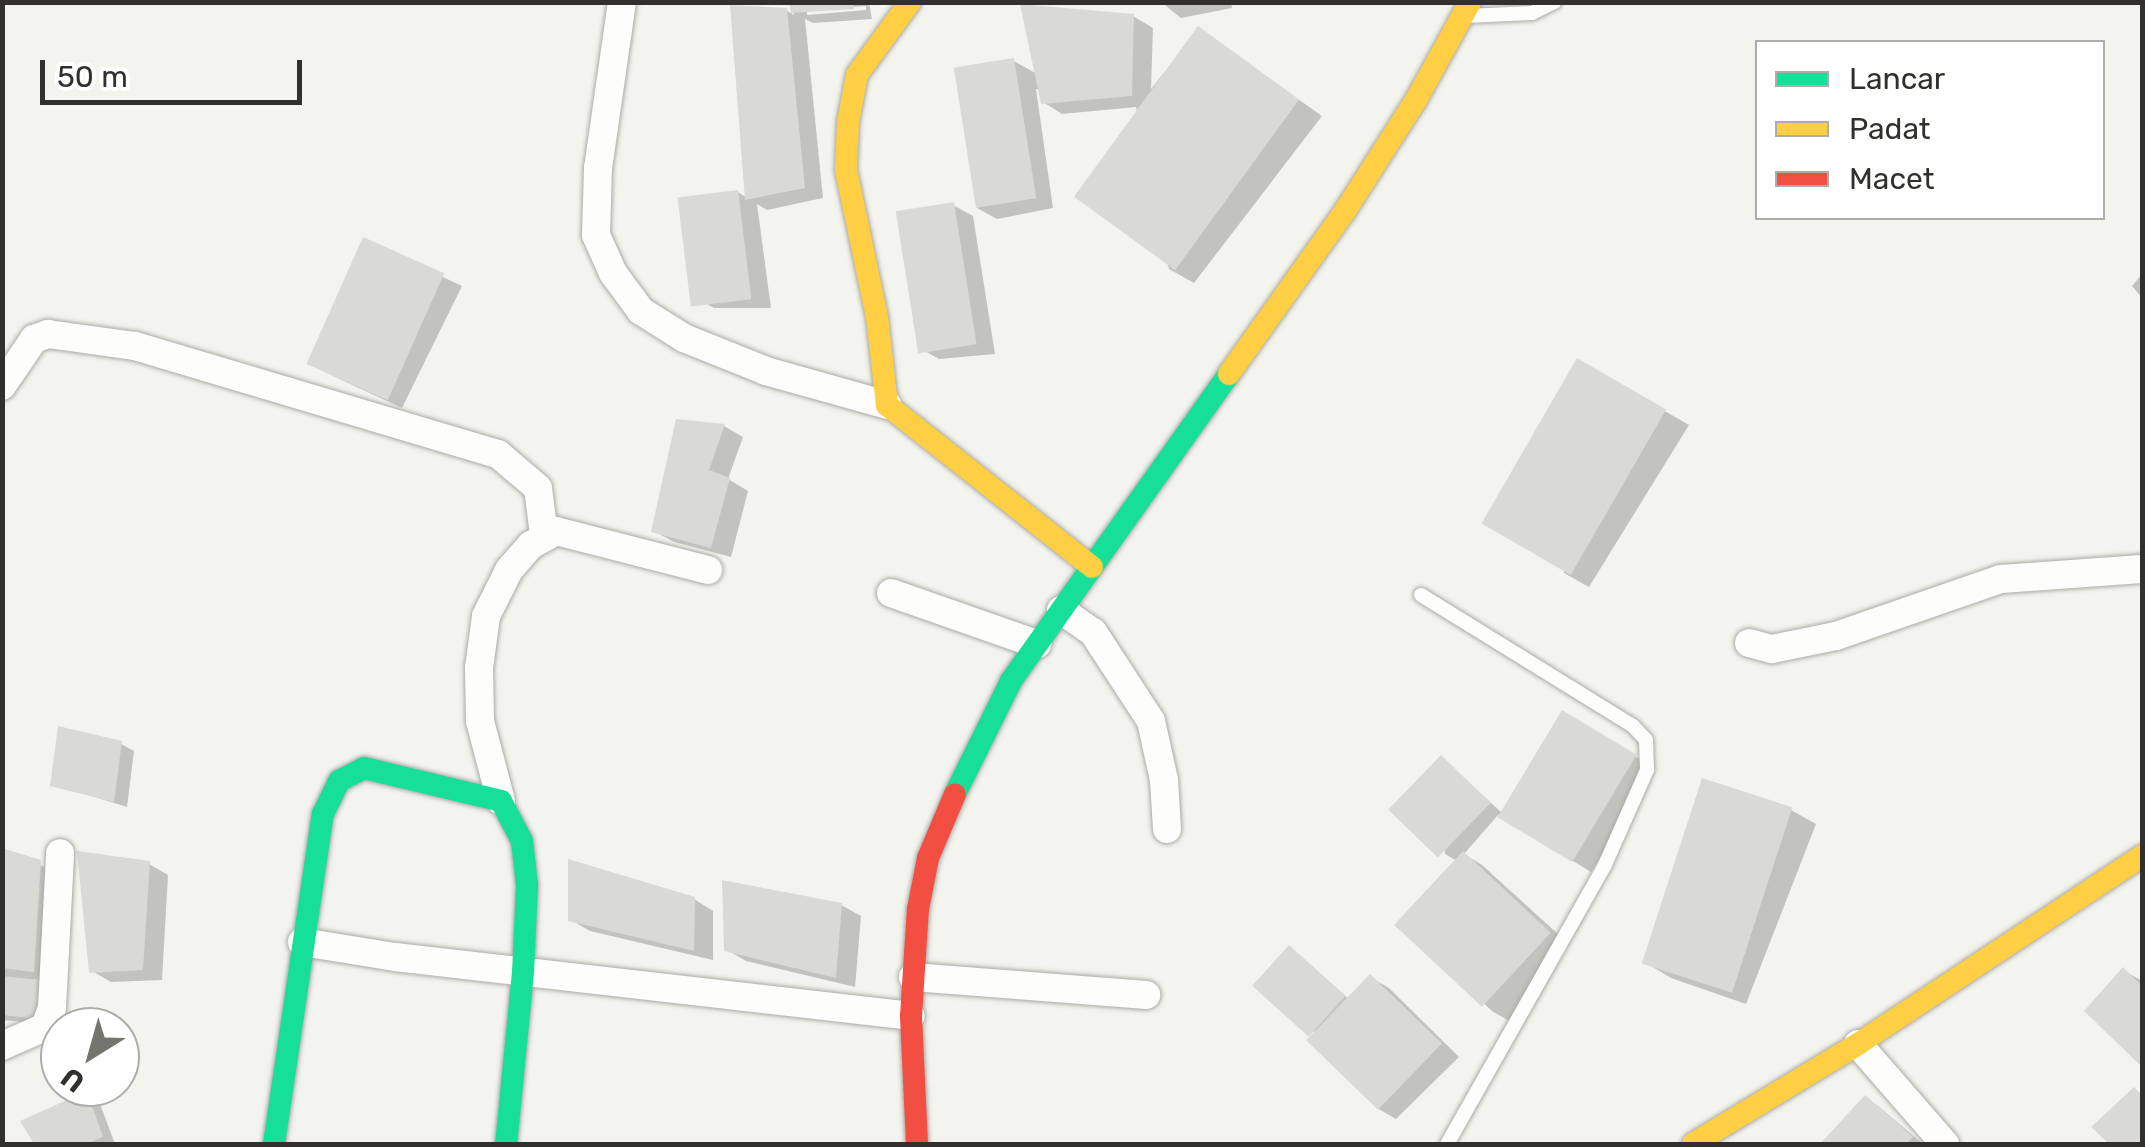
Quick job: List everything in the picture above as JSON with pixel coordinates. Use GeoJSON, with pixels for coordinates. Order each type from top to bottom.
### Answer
{"type":"FeatureCollection","features":[{"type":"Feature","properties":{"kind":"street"},"geometry":{"type":"LineString","coordinates":[[622,2],[598,168],[596,235],[614,273],[641,311],[684,338],[766,371],[887,406],[1092,567]]}},
{"type":"Feature","properties":{"kind":"street"},"geometry":{"type":"LineString","coordinates":[[887,406],[877,316],[846,170],[848,122],[858,75],[910,2]]}},
{"type":"Feature","properties":{"kind":"street"},"geometry":{"type":"LineString","coordinates":[[917,1144],[911,1016],[918,909],[928,858],[1011,680],[1345,211],[1468,9]]}},
{"type":"Feature","properties":{"kind":"street"},"geometry":{"type":"LineString","coordinates":[[2,386],[34,339],[48,334],[134,346],[498,454],[538,488],[544,536]]}},
{"type":"Feature","properties":{"kind":"street"},"geometry":{"type":"LineString","coordinates":[[506,1144],[523,972],[527,885],[522,841],[500,801],[480,721],[479,668],[486,616],[510,570],[544,536],[556,531],[708,570]]}},
{"type":"Feature","properties":{"kind":"street"},"geometry":{"type":"LineString","coordinates":[[1749,643],[1772,648],[1836,636],[2001,579],[2142,569]]}},
{"type":"Feature","properties":{"kind":"street"},"geometry":{"type":"LineString","coordinates":[[891,593],[1037,644]]}},
{"type":"Feature","properties":{"kind":"street"},"geometry":{"type":"LineString","coordinates":[[1061,610],[1094,632],[1151,721],[1164,780],[1167,829]]}},
{"type":"Feature","properties":{"kind":"street"},"geometry":{"type":"LineString","coordinates":[[274,1144],[323,814],[339,781],[364,768],[500,801]]}},
{"type":"Feature","properties":{"kind":"street"},"geometry":{"type":"LineString","coordinates":[[2,1046],[45,1027],[52,1008],[60,853]]}},
{"type":"Feature","properties":{"kind":"street"},"geometry":{"type":"LineString","coordinates":[[1694,1144],[1858,1044],[2142,856]]}},
{"type":"Feature","properties":{"kind":"street"},"geometry":{"type":"LineString","coordinates":[[302,942],[523,972],[911,1016]]}},
{"type":"Feature","properties":{"kind":"street"},"geometry":{"type":"LineString","coordinates":[[914,977],[1146,995]]}},
{"type":"Feature","properties":{"kind":"street"},"geometry":{"type":"LineString","coordinates":[[1858,1044],[1945,1144]]}},
{"type":"Feature","properties":{"kind":"lane"},"geometry":{"type":"LineString","coordinates":[[1468,9],[1532,12],[1555,2]]}},
{"type":"Feature","properties":{"kind":"lane"},"geometry":{"type":"LineString","coordinates":[[1422,595],[1633,726],[1646,740],[1647,770],[1606,865],[1447,1144]]}},
{"type":"Feature","properties":{"kind":"building"},"geometry":{"type":"Polygon","coordinates":[[[789,2],[853,2],[854,9],[791,13],[789,2]]]}},
{"type":"Feature","properties":{"kind":"building"},"geometry":{"type":"Polygon","coordinates":[[[1020,4],[1134,14],[1132,96],[1041,104],[1020,4]]]}},
{"type":"Feature","properties":{"kind":"building"},"geometry":{"type":"Polygon","coordinates":[[[730,5],[787,8],[805,188],[745,200],[730,5]]]}},
{"type":"Feature","properties":{"kind":"building"},"geometry":{"type":"Polygon","coordinates":[[[1198,26],[1299,99],[1175,270],[1074,197],[1198,26]]]}},
{"type":"Feature","properties":{"kind":"building"},"geometry":{"type":"Polygon","coordinates":[[[1014,58],[1036,198],[976,208],[954,68],[1014,58]]]}},
{"type":"Feature","properties":{"kind":"building"},"geometry":{"type":"Polygon","coordinates":[[[738,190],[751,299],[691,307],[677,197],[738,190]]]}},
{"type":"Feature","properties":{"kind":"building"},"geometry":{"type":"Polygon","coordinates":[[[954,202],[977,344],[918,353],[896,211],[954,202]]]}},
{"type":"Feature","properties":{"kind":"building"},"geometry":{"type":"Polygon","coordinates":[[[363,237],[444,273],[388,400],[306,364],[363,237]]]}},
{"type":"Feature","properties":{"kind":"building"},"geometry":{"type":"Polygon","coordinates":[[[1577,358],[1666,409],[1571,575],[1482,523],[1577,358]]]}},
{"type":"Feature","properties":{"kind":"building"},"geometry":{"type":"Polygon","coordinates":[[[676,419],[725,424],[709,470],[730,478],[711,548],[651,532],[676,419]]]}},
{"type":"Feature","properties":{"kind":"building"},"geometry":{"type":"Polygon","coordinates":[[[1562,710],[1637,755],[1572,862],[1498,817],[1562,710]]]}},
{"type":"Feature","properties":{"kind":"building"},"geometry":{"type":"Polygon","coordinates":[[[58,726],[122,741],[114,802],[50,786],[58,726]]]}},
{"type":"Feature","properties":{"kind":"building"},"geometry":{"type":"Polygon","coordinates":[[[1441,755],[1491,803],[1438,858],[1388,810],[1441,755]]]}},
{"type":"Feature","properties":{"kind":"building"},"geometry":{"type":"Polygon","coordinates":[[[1702,778],[1792,807],[1732,993],[1642,963],[1702,778]]]}},
{"type":"Feature","properties":{"kind":"building"},"geometry":{"type":"Polygon","coordinates":[[[2,848],[41,860],[34,972],[2,968],[2,848]]]}},
{"type":"Feature","properties":{"kind":"building"},"geometry":{"type":"Polygon","coordinates":[[[77,851],[150,861],[143,970],[89,973],[77,851]]]}},
{"type":"Feature","properties":{"kind":"building"},"geometry":{"type":"Polygon","coordinates":[[[1463,851],[1551,933],[1482,1007],[1394,925],[1463,851]]]}},
{"type":"Feature","properties":{"kind":"building"},"geometry":{"type":"Polygon","coordinates":[[[568,859],[695,897],[694,951],[568,921],[568,859]]]}},
{"type":"Feature","properties":{"kind":"building"},"geometry":{"type":"Polygon","coordinates":[[[722,880],[842,903],[836,978],[724,951],[722,880]]]}},
{"type":"Feature","properties":{"kind":"building"},"geometry":{"type":"Polygon","coordinates":[[[1289,945],[1345,996],[1309,1037],[1252,986],[1289,945]]]}},
{"type":"Feature","properties":{"kind":"building"},"geometry":{"type":"Polygon","coordinates":[[[2123,967],[2142,986],[2142,1067],[2084,1011],[2123,967]]]}},
{"type":"Feature","properties":{"kind":"building"},"geometry":{"type":"Polygon","coordinates":[[[1370,974],[1442,1043],[1378,1110],[1306,1040],[1370,974]]]}},
{"type":"Feature","properties":{"kind":"building"},"geometry":{"type":"Polygon","coordinates":[[[2,976],[39,980],[37,1019],[2,1015],[2,976]]]}},
{"type":"Feature","properties":{"kind":"building"},"geometry":{"type":"Polygon","coordinates":[[[2134,1087],[2142,1095],[2142,1144],[2109,1144],[2091,1127],[2134,1087]]]}},
{"type":"Feature","properties":{"kind":"building"},"geometry":{"type":"Polygon","coordinates":[[[1865,1095],[1913,1137],[1905,1144],[1820,1144],[1865,1095]]]}},
{"type":"Feature","properties":{"kind":"building"},"geometry":{"type":"Polygon","coordinates":[[[51,1107],[93,1107],[103,1137],[86,1144],[34,1144],[20,1121],[51,1107]]]}},
{"type":"Feature","properties":{"kind":"traffic: fast"},"geometry":{"type":"LineString","coordinates":[[955,794],[1011,681],[1229,374]]}},
{"type":"Feature","properties":{"kind":"traffic: fast"},"geometry":{"type":"LineString","coordinates":[[274,1144],[323,814],[339,781],[364,768],[501,801],[522,841],[527,885],[523,972],[506,1144]]}},
{"type":"Feature","properties":{"kind":"traffic: slow"},"geometry":{"type":"LineString","coordinates":[[910,2],[857,75],[848,122],[846,170],[877,317],[887,405],[1092,567]]}},
{"type":"Feature","properties":{"kind":"traffic: slow"},"geometry":{"type":"LineString","coordinates":[[1229,374],[1345,211],[1416,100],[1470,2]]}},
{"type":"Feature","properties":{"kind":"traffic: slow"},"geometry":{"type":"LineString","coordinates":[[1693,1144],[1858,1044],[2142,856]]}},
{"type":"Feature","properties":{"kind":"traffic: jam"},"geometry":{"type":"LineString","coordinates":[[917,1144],[911,1016],[918,909],[928,858],[955,794]]}}]}
